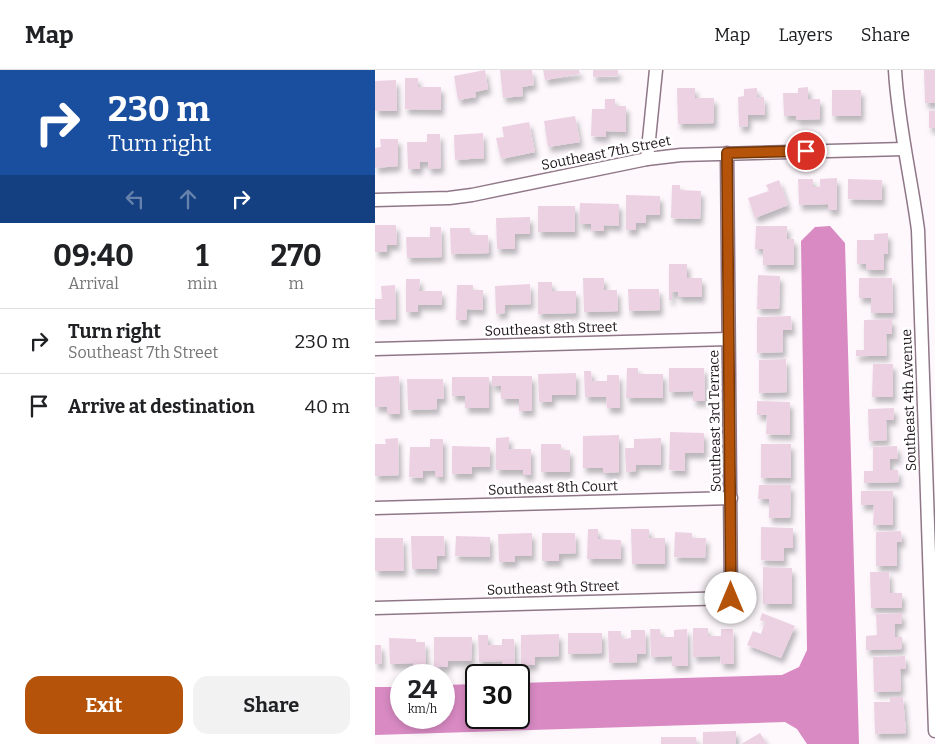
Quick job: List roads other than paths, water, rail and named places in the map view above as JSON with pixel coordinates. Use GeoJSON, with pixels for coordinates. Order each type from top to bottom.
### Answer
{"type":"FeatureCollection","features":[{"type":"Feature","properties":{"kind":"street"},"geometry":{"type":"LineString","coordinates":[[647,159],[656,70]]}},
{"type":"Feature","properties":{"kind":"street","name":"Southeast 4th Avenue"},"geometry":{"type":"LineString","coordinates":[[895,70],[904,149],[914,197],[919,248],[935,731]]}},
{"type":"Feature","properties":{"kind":"street","name":"Southeast 7th Street"},"geometry":{"type":"LineString","coordinates":[[375,200],[449,198],[472,195],[647,159],[681,155],[904,149]]}},
{"type":"Feature","properties":{"kind":"street","name":"Southeast 3rd Terrace"},"geometry":{"type":"LineString","coordinates":[[727,153],[731,598]]}},
{"type":"Feature","properties":{"kind":"street","name":"Southeast 8th Street"},"geometry":{"type":"LineString","coordinates":[[375,350],[728,340]]}},
{"type":"Feature","properties":{"kind":"street","name":"Southeast 8th Court"},"geometry":{"type":"LineString","coordinates":[[375,508],[731,498]]}},
{"type":"Feature","properties":{"kind":"street","name":"Southeast 9th Street"},"geometry":{"type":"LineString","coordinates":[[375,608],[731,598]]}}]}
